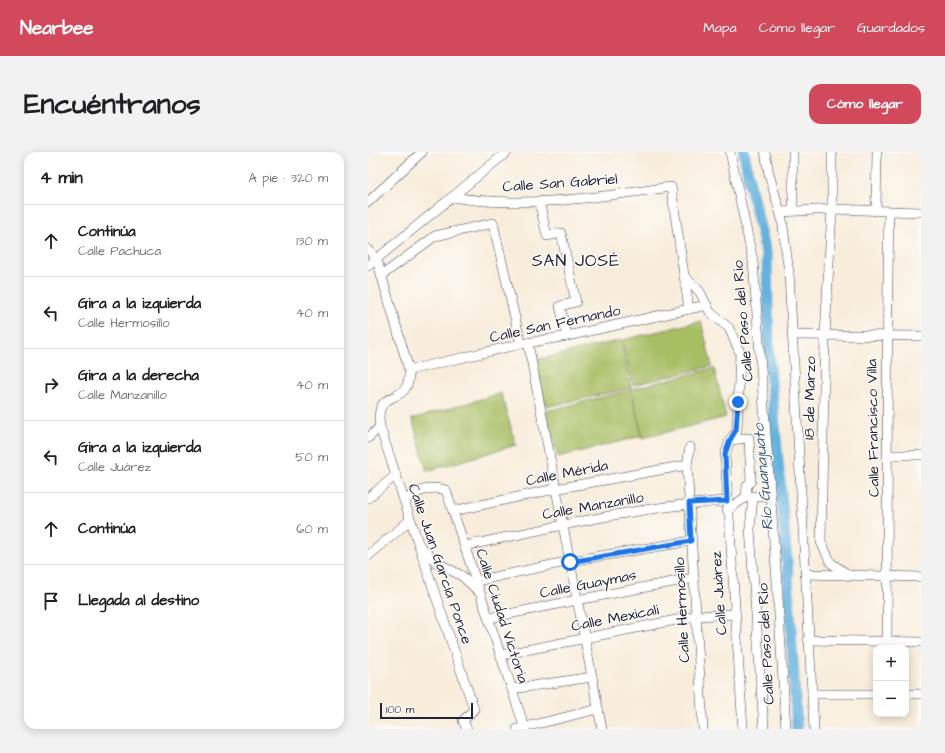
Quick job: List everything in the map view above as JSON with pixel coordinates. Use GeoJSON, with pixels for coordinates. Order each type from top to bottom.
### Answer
{"type":"FeatureCollection","features":[{"type":"Feature","properties":{"kind":"street"},"geometry":{"type":"LineString","coordinates":[[368,202],[422,152]]}},
{"type":"Feature","properties":{"kind":"street"},"geometry":{"type":"LineString","coordinates":[[368,266],[507,152]]}},
{"type":"Feature","properties":{"kind":"street","name":"Calle Paso del Río"},"geometry":{"type":"LineString","coordinates":[[730,152],[752,261],[786,729]]}},
{"type":"Feature","properties":{"kind":"street"},"geometry":{"type":"LineString","coordinates":[[766,152],[769,174],[781,212],[789,273],[814,729]]}},
{"type":"Feature","properties":{"kind":"street"},"geometry":{"type":"LineString","coordinates":[[793,152],[793,210]]}},
{"type":"Feature","properties":{"kind":"street","name":"18 de Marzo"},"geometry":{"type":"LineString","coordinates":[[832,152],[832,209],[825,335],[821,542],[831,563],[850,576]]}},
{"type":"Feature","properties":{"kind":"street"},"geometry":{"type":"LineString","coordinates":[[876,211],[877,152]]}},
{"type":"Feature","properties":{"kind":"street","name":"Calle San Gabriel"},"geometry":{"type":"LineString","coordinates":[[452,198],[474,201],[539,201],[607,196],[671,187],[684,276]]}},
{"type":"Feature","properties":{"kind":"street"},"geometry":{"type":"LineString","coordinates":[[539,201],[547,236],[561,233],[576,302],[560,306],[567,336]]}},
{"type":"Feature","properties":{"kind":"street"},"geometry":{"type":"LineString","coordinates":[[781,212],[793,210],[832,209],[921,212]]}},
{"type":"Feature","properties":{"kind":"street","name":"Calle Francisco Villa"},"geometry":{"type":"LineString","coordinates":[[887,643],[888,455],[886,336],[889,212]]}},
{"type":"Feature","properties":{"kind":"street"},"geometry":{"type":"LineString","coordinates":[[381,276],[435,236],[493,223],[525,343],[554,470],[555,489],[602,729]]}},
{"type":"Feature","properties":{"kind":"street"},"geometry":{"type":"LineString","coordinates":[[368,248],[377,260],[409,370]]}},
{"type":"Feature","properties":{"kind":"street"},"geometry":{"type":"LineString","coordinates":[[684,276],[700,292],[710,312],[729,328],[740,353],[736,430],[730,440]]}},
{"type":"Feature","properties":{"kind":"street"},"geometry":{"type":"LineString","coordinates":[[684,276],[689,309]]}},
{"type":"Feature","properties":{"kind":"street","name":"Calle San Fernando"},"geometry":{"type":"LineString","coordinates":[[409,370],[525,343],[567,336],[707,305]]}},
{"type":"Feature","properties":{"kind":"street"},"geometry":{"type":"LineString","coordinates":[[793,335],[921,336]]}},
{"type":"Feature","properties":{"kind":"street","name":"Calle Juan García Ponce"},"geometry":{"type":"LineString","coordinates":[[409,370],[409,381],[405,391],[383,403],[379,408],[378,414],[380,427],[474,709],[463,721],[467,729]]}},
{"type":"Feature","properties":{"kind":"street"},"geometry":{"type":"LineString","coordinates":[[368,438],[380,427]]}},
{"type":"Feature","properties":{"kind":"street"},"geometry":{"type":"LineString","coordinates":[[730,440],[749,438],[751,481],[747,486],[749,497],[764,729]]}},
{"type":"Feature","properties":{"kind":"street","name":"Calle Juárez"},"geometry":{"type":"LineString","coordinates":[[730,440],[725,454],[727,505],[743,729]]}},
{"type":"Feature","properties":{"kind":"street","name":"Calle Hermosillo"},"geometry":{"type":"LineString","coordinates":[[690,447],[687,465],[703,729]]}},
{"type":"Feature","properties":{"kind":"street"},"geometry":{"type":"LineString","coordinates":[[888,455],[921,455]]}},
{"type":"Feature","properties":{"kind":"street","name":"Calle Mérida"},"geometry":{"type":"LineString","coordinates":[[453,511],[555,489],[687,465]]}},
{"type":"Feature","properties":{"kind":"street"},"geometry":{"type":"LineString","coordinates":[[368,498],[396,475]]}},
{"type":"Feature","properties":{"kind":"street","name":"Calle Ciudad Victoria"},"geometry":{"type":"LineString","coordinates":[[404,501],[413,494],[429,488],[435,487],[446,490],[482,595],[512,689],[522,728]]}},
{"type":"Feature","properties":{"kind":"street"},"geometry":{"type":"LineString","coordinates":[[727,505],[749,497],[770,495]]}},
{"type":"Feature","properties":{"kind":"street","name":"Calle Manzanillo"},"geometry":{"type":"LineString","coordinates":[[465,546],[563,525],[689,503],[727,505]]}},
{"type":"Feature","properties":{"kind":"street"},"geometry":{"type":"LineString","coordinates":[[368,556],[410,520]]}},
{"type":"Feature","properties":{"kind":"street"},"geometry":{"type":"LineString","coordinates":[[476,581],[570,562],[691,541]]}},
{"type":"Feature","properties":{"kind":"street"},"geometry":{"type":"LineString","coordinates":[[418,544],[436,562],[470,582],[482,595]]}},
{"type":"Feature","properties":{"kind":"street"},"geometry":{"type":"LineString","coordinates":[[805,574],[850,576],[921,576]]}},
{"type":"Feature","properties":{"kind":"street","name":"Calle Guaymas"},"geometry":{"type":"LineString","coordinates":[[489,618],[694,578]]}},
{"type":"Feature","properties":{"kind":"street","name":"Calle Mexicali"},"geometry":{"type":"LineString","coordinates":[[501,655],[696,616],[735,614]]}},
{"type":"Feature","properties":{"kind":"street"},"geometry":{"type":"LineString","coordinates":[[808,640],[887,643],[921,642]]}},
{"type":"Feature","properties":{"kind":"street"},"geometry":{"type":"LineString","coordinates":[[512,689],[592,676]]}},
{"type":"Feature","properties":{"kind":"street"},"geometry":{"type":"LineString","coordinates":[[812,694],[873,694]]}},
{"type":"Feature","properties":{"kind":"street"},"geometry":{"type":"LineString","coordinates":[[909,694],[921,694]]}},
{"type":"Feature","properties":{"kind":"street"},"geometry":{"type":"LineString","coordinates":[[522,728],[598,709]]}},
{"type":"Feature","properties":{"kind":"green space"},"geometry":{"type":"Polygon","coordinates":[[[701,321],[712,366],[633,385],[622,340],[701,321]]]}},
{"type":"Feature","properties":{"kind":"green space"},"geometry":{"type":"Polygon","coordinates":[[[621,340],[631,388],[546,407],[535,360],[621,340]]]}},
{"type":"Feature","properties":{"kind":"green space"},"geometry":{"type":"Polygon","coordinates":[[[714,368],[726,417],[643,438],[631,389],[714,368]]]}},
{"type":"Feature","properties":{"kind":"green space"},"geometry":{"type":"Polygon","coordinates":[[[631,390],[642,436],[558,457],[546,411],[631,390]]]}},
{"type":"Feature","properties":{"kind":"green space"},"geometry":{"type":"Polygon","coordinates":[[[501,393],[516,445],[427,471],[412,419],[501,393]]]}},
{"type":"Feature","properties":{"kind":"waterway","name":"Río Guanajuato"},"geometry":{"type":"LineString","coordinates":[[744,152],[750,185],[767,257],[769,359],[787,561],[797,729]]}},
{"type":"Feature","properties":{"kind":"district","name":"SAN JOSÉ"},"geometry":{"type":"Point","coordinates":[576,261]}},
{"type":"Feature","properties":{"kind":"route"},"geometry":{"type":"LineString","coordinates":[[570,562],[691,541],[689,503],[727,501],[725,454],[730,440],[736,430],[738,402]]}}]}
